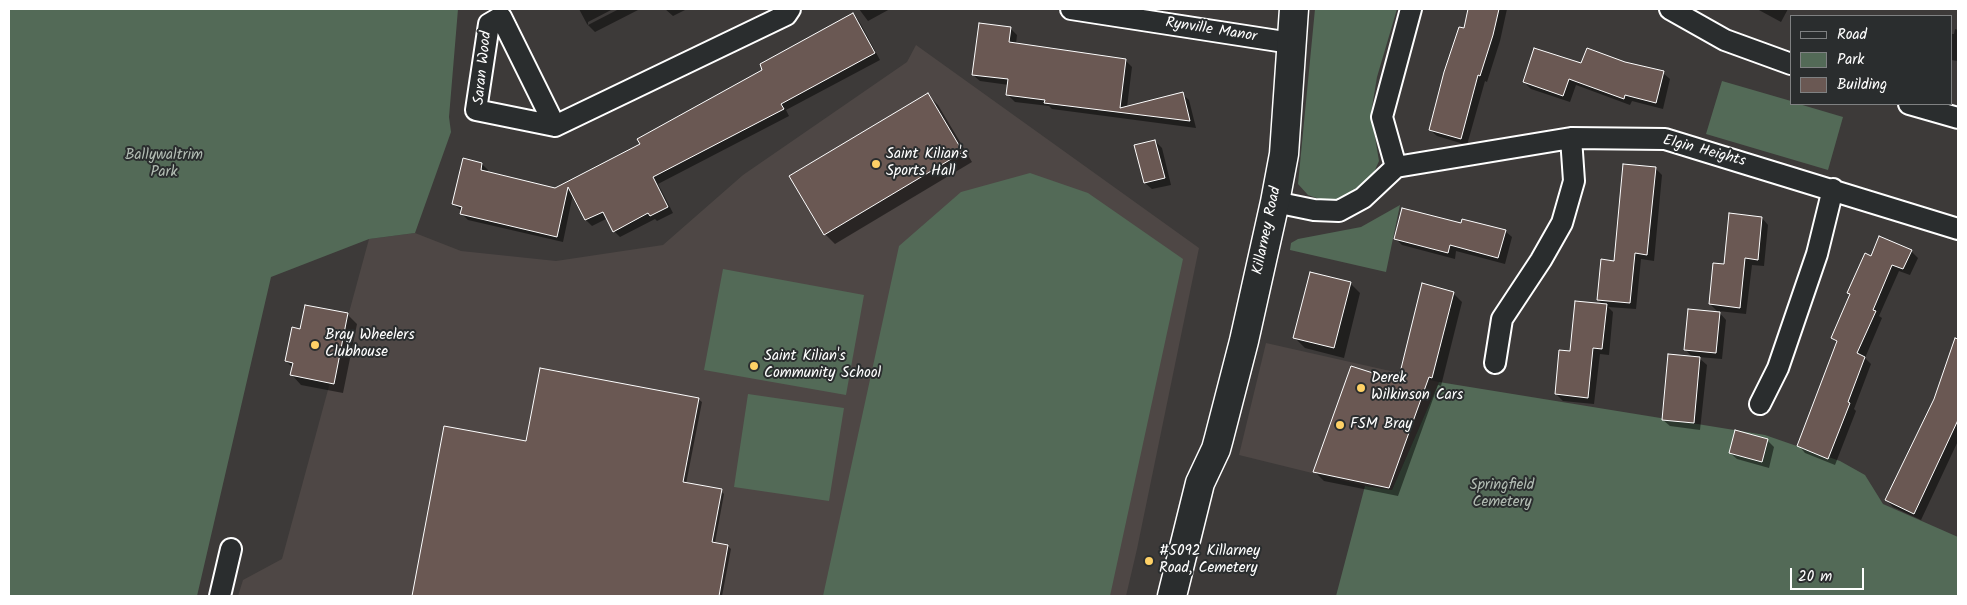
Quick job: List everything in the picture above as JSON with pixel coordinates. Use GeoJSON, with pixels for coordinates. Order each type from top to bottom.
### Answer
{"type":"FeatureCollection","features":[{"type":"Feature","properties":{"kind":"main road","name":"Killarney Road"},"geometry":{"type":"LineString","coordinates":[[1172,596],[1200,483],[1216,449],[1244,341],[1275,202],[1284,154],[1294,9]]}},
{"type":"Feature","properties":{"kind":"main road","name":"Killarney Road"},"geometry":{"type":"LineString","coordinates":[[1190,596],[1217,484],[1216,449]]}},
{"type":"Feature","properties":{"kind":"street"},"geometry":{"type":"LineString","coordinates":[[555,126],[786,15],[790,9]]}},
{"type":"Feature","properties":{"kind":"street","name":"Rynville Manor"},"geometry":{"type":"LineString","coordinates":[[1071,9],[1291,44]]}},
{"type":"Feature","properties":{"kind":"street"},"geometry":{"type":"LineString","coordinates":[[1275,202],[1314,210],[1339,211],[1363,198],[1396,167],[1382,117],[1411,9]]}},
{"type":"Feature","properties":{"kind":"street"},"geometry":{"type":"LineString","coordinates":[[1670,9],[1725,40],[1790,64]]}},
{"type":"Feature","properties":{"kind":"street","name":"Saran Wood"},"geometry":{"type":"LineString","coordinates":[[501,17],[555,126],[476,110],[489,24],[501,17]]}},
{"type":"Feature","properties":{"kind":"street"},"geometry":{"type":"LineString","coordinates":[[1912,105],[1958,118]]}},
{"type":"Feature","properties":{"kind":"street"},"geometry":{"type":"LineString","coordinates":[[1495,364],[1502,319],[1541,260],[1562,223],[1574,182],[1572,138]]}},
{"type":"Feature","properties":{"kind":"street","name":"Elgin Heights"},"geometry":{"type":"LineString","coordinates":[[1396,167],[1572,138],[1665,139],[1958,228]]}},
{"type":"Feature","properties":{"kind":"street"},"geometry":{"type":"LineString","coordinates":[[1760,404],[1778,368],[1817,254],[1833,189]]}},
{"type":"Feature","properties":{"kind":"street"},"geometry":{"type":"LineString","coordinates":[[220,596],[231,549]]}},
{"type":"Feature","properties":{"kind":"shaded area","name":"Saint Kilian's Community School"},"geometry":{"type":"Polygon","coordinates":[[[916,45],[1199,248],[1126,596],[238,596],[243,580],[282,559],[369,239],[415,233],[461,251],[556,261],[663,245],[743,175],[907,62],[916,45]]]}},
{"type":"Feature","properties":{"kind":"shaded area"},"geometry":{"type":"Polygon","coordinates":[[[1266,343],[1439,382],[1392,490],[1365,486],[1239,455],[1266,343]]]}},
{"type":"Feature","properties":{"kind":"green space","name":"Ballywaltrim Park"},"geometry":{"type":"Polygon","coordinates":[[[9,9],[458,9],[449,117],[451,132],[415,233],[369,239],[271,277],[197,596],[9,596],[9,9]]]}},
{"type":"Feature","properties":{"kind":"green space"},"geometry":{"type":"Polygon","coordinates":[[[1315,9],[1397,9],[1377,77],[1371,113],[1379,161],[1366,190],[1340,203],[1325,201],[1308,195],[1298,184],[1315,9]]]}},
{"type":"Feature","properties":{"kind":"green space"},"geometry":{"type":"Polygon","coordinates":[[[1722,81],[1790,101],[1790,105],[1802,105],[1843,117],[1828,170],[1706,134],[1722,81]]]}},
{"type":"Feature","properties":{"kind":"green space"},"geometry":{"type":"Polygon","coordinates":[[[1030,173],[1088,193],[1183,259],[1110,596],[823,596],[899,246],[961,192],[1030,173]]]}},
{"type":"Feature","properties":{"kind":"green space"},"geometry":{"type":"Polygon","coordinates":[[[1400,205],[1386,272],[1290,250],[1291,243],[1298,239],[1361,227],[1400,205]]]}},
{"type":"Feature","properties":{"kind":"green space"},"geometry":{"type":"Polygon","coordinates":[[[723,269],[864,295],[846,395],[704,370],[723,269]]]}},
{"type":"Feature","properties":{"kind":"green space","name":"Springfield Cemetery"},"geometry":{"type":"Polygon","coordinates":[[[1439,382],[1765,435],[1840,461],[1865,475],[1883,504],[1958,537],[1958,596],[1336,596],[1365,486],[1392,490],[1439,382]]]}},
{"type":"Feature","properties":{"kind":"green space"},"geometry":{"type":"Polygon","coordinates":[[[748,394],[844,408],[829,501],[734,487],[748,394]]]}},
{"type":"Feature","properties":{"kind":"building"},"geometry":{"type":"Polygon","coordinates":[[[1468,9],[1499,9],[1480,76],[1478,75],[1461,139],[1429,130],[1444,72],[1459,27],[1464,28],[1468,9]]]}},
{"type":"Feature","properties":{"kind":"building"},"geometry":{"type":"Polygon","coordinates":[[[853,13],[875,53],[781,104],[784,109],[653,177],[668,207],[650,216],[648,213],[613,232],[603,212],[585,220],[568,187],[557,237],[460,214],[462,207],[452,204],[463,158],[482,163],[481,170],[555,188],[640,144],[637,139],[762,70],[760,64],[853,13]]]}},
{"type":"Feature","properties":{"kind":"building"},"geometry":{"type":"Polygon","coordinates":[[[979,23],[1011,27],[1009,42],[1126,59],[1120,108],[1183,92],[1190,121],[1044,103],[1045,100],[1006,95],[1008,79],[972,75],[979,23]]]}},
{"type":"Feature","properties":{"kind":"building"},"geometry":{"type":"Polygon","coordinates":[[[1534,48],[1581,63],[1587,48],[1625,62],[1664,71],[1656,103],[1625,95],[1624,99],[1569,79],[1563,96],[1523,82],[1534,48]]]}},
{"type":"Feature","properties":{"kind":"building","name":"Saint Kilian's Sports Hall"},"geometry":{"type":"Polygon","coordinates":[[[928,93],[963,152],[824,235],[789,176],[928,93]]]}},
{"type":"Feature","properties":{"kind":"building"},"geometry":{"type":"Polygon","coordinates":[[[1155,140],[1165,178],[1144,183],[1134,145],[1155,140]]]}},
{"type":"Feature","properties":{"kind":"building"},"geometry":{"type":"Polygon","coordinates":[[[1623,164],[1656,167],[1647,255],[1635,253],[1630,303],[1597,300],[1601,259],[1614,261],[1623,164]]]}},
{"type":"Feature","properties":{"kind":"building"},"geometry":{"type":"Polygon","coordinates":[[[1402,208],[1461,223],[1462,219],[1506,230],[1498,258],[1450,245],[1448,253],[1394,239],[1402,208]]]}},
{"type":"Feature","properties":{"kind":"building"},"geometry":{"type":"Polygon","coordinates":[[[1729,213],[1762,217],[1758,260],[1745,258],[1740,308],[1709,304],[1713,263],[1724,264],[1729,213]]]}},
{"type":"Feature","properties":{"kind":"building"},"geometry":{"type":"Polygon","coordinates":[[[1879,236],[1912,250],[1903,269],[1892,265],[1873,310],[1876,311],[1857,353],[1865,357],[1848,402],[1850,403],[1828,459],[1797,446],[1837,341],[1831,338],[1850,294],[1847,293],[1865,253],[1871,256],[1879,236]]]}},
{"type":"Feature","properties":{"kind":"building"},"geometry":{"type":"Polygon","coordinates":[[[1310,272],[1351,282],[1334,348],[1293,338],[1310,272]]]}},
{"type":"Feature","properties":{"kind":"building"},"geometry":{"type":"Polygon","coordinates":[[[1422,283],[1454,292],[1432,378],[1429,377],[1389,488],[1313,472],[1351,366],[1398,381],[1422,283]]]}},
{"type":"Feature","properties":{"kind":"building"},"geometry":{"type":"Polygon","coordinates":[[[1575,301],[1607,304],[1602,349],[1593,348],[1588,398],[1555,394],[1559,350],[1570,351],[1575,301]]]}},
{"type":"Feature","properties":{"kind":"building","name":"Bray Wheelers Clubhouse"},"geometry":{"type":"Polygon","coordinates":[[[305,305],[348,313],[334,384],[290,375],[293,363],[285,361],[292,327],[300,329],[305,305]]]}},
{"type":"Feature","properties":{"kind":"building"},"geometry":{"type":"Polygon","coordinates":[[[1688,309],[1720,312],[1716,353],[1684,350],[1688,309]]]}},
{"type":"Feature","properties":{"kind":"building"},"geometry":{"type":"Polygon","coordinates":[[[1955,338],[1958,339],[1958,420],[1914,514],[1885,500],[1934,399],[1955,338]]]}},
{"type":"Feature","properties":{"kind":"building"},"geometry":{"type":"Polygon","coordinates":[[[1668,354],[1700,357],[1694,423],[1662,420],[1668,354]]]}},
{"type":"Feature","properties":{"kind":"building"},"geometry":{"type":"Polygon","coordinates":[[[540,368],[699,398],[683,482],[722,489],[712,542],[728,545],[719,596],[412,596],[444,426],[526,441],[540,368]]]}},
{"type":"Feature","properties":{"kind":"building"},"geometry":{"type":"Polygon","coordinates":[[[1735,430],[1768,439],[1762,462],[1729,453],[1735,430]]]}},
{"type":"Feature","properties":{"kind":"place","name":"Saint Kilian's Sports Hall"},"geometry":{"type":"Point","coordinates":[876,164]}},
{"type":"Feature","properties":{"kind":"place","name":"Bray Wheelers Clubhouse"},"geometry":{"type":"Point","coordinates":[315,345]}},
{"type":"Feature","properties":{"kind":"place","name":"Saint Kilian's Community School"},"geometry":{"type":"Point","coordinates":[754,366]}},
{"type":"Feature","properties":{"kind":"place","name":"Derek Wilkinson Cars"},"geometry":{"type":"Point","coordinates":[1361,388]}},
{"type":"Feature","properties":{"kind":"place","name":"FSM Bray"},"geometry":{"type":"Point","coordinates":[1340,425]}},
{"type":"Feature","properties":{"kind":"place","name":"#5092 Killarney Road, Cemetery"},"geometry":{"type":"Point","coordinates":[1149,561]}}]}
